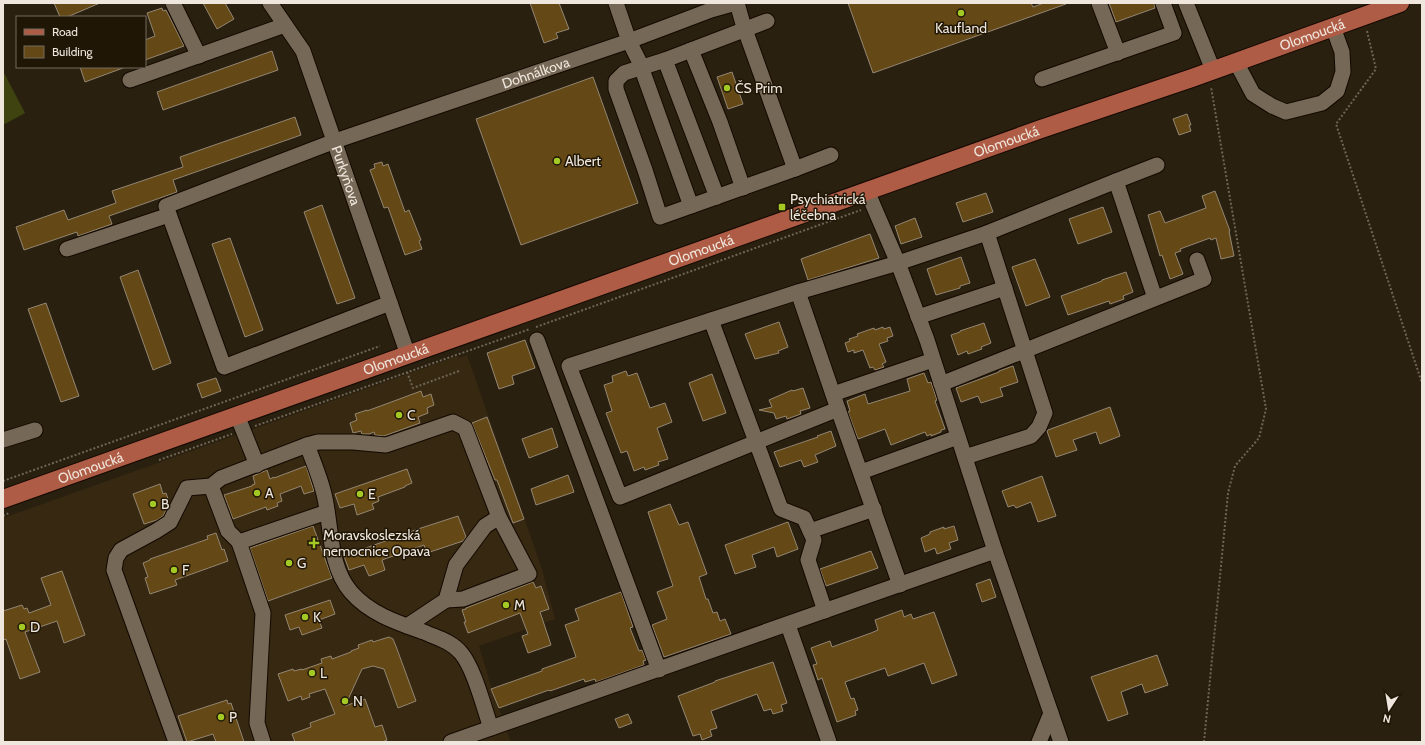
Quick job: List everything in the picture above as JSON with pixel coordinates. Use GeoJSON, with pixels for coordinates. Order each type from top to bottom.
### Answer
{"type":"FeatureCollection","features":[{"type":"Feature","properties":{"kind":"main road","name":"Olomoucká"},"geometry":{"type":"LineString","coordinates":[[7,506],[870,199],[1041,129],[1211,71],[1400,3]]}},
{"type":"Feature","properties":{"kind":"street"},"geometry":{"type":"LineString","coordinates":[[173,3],[199,56]]}},
{"type":"Feature","properties":{"kind":"street","name":"Purkyňova"},"geometry":{"type":"LineString","coordinates":[[270,3],[303,51],[390,302],[408,364]]}},
{"type":"Feature","properties":{"kind":"street"},"geometry":{"type":"LineString","coordinates":[[616,3],[629,41],[642,68],[692,206]]}},
{"type":"Feature","properties":{"kind":"street"},"geometry":{"type":"LineString","coordinates":[[737,3],[795,169]]}},
{"type":"Feature","properties":{"kind":"street","name":"Dohnálkova"},"geometry":{"type":"LineString","coordinates":[[335,141],[629,41],[711,10],[737,3]]}},
{"type":"Feature","properties":{"kind":"street"},"geometry":{"type":"LineString","coordinates":[[1099,3],[1118,53]]}},
{"type":"Feature","properties":{"kind":"street"},"geometry":{"type":"LineString","coordinates":[[1042,79],[1174,33],[1163,3]]}},
{"type":"Feature","properties":{"kind":"street"},"geometry":{"type":"LineString","coordinates":[[1186,3],[1211,71]]}},
{"type":"Feature","properties":{"kind":"street"},"geometry":{"type":"LineString","coordinates":[[767,21],[665,60],[624,73],[616,81],[616,89],[645,170],[660,218],[831,155]]}},
{"type":"Feature","properties":{"kind":"street"},"geometry":{"type":"LineString","coordinates":[[130,80],[285,25]]}},
{"type":"Feature","properties":{"kind":"street"},"geometry":{"type":"LineString","coordinates":[[1236,62],[1253,94],[1272,106],[1286,112],[1322,102],[1337,91],[1343,72],[1342,52],[1333,27]]}},
{"type":"Feature","properties":{"kind":"street"},"geometry":{"type":"LineString","coordinates":[[690,50],[720,122],[743,188]]}},
{"type":"Feature","properties":{"kind":"street"},"geometry":{"type":"LineString","coordinates":[[665,60],[717,197]]}},
{"type":"Feature","properties":{"kind":"street"},"geometry":{"type":"LineString","coordinates":[[335,141],[166,206],[169,216],[224,367],[390,302]]}},
{"type":"Feature","properties":{"kind":"street"},"geometry":{"type":"LineString","coordinates":[[838,409],[620,497],[569,366],[798,292],[898,263],[987,233],[1157,165]]}},
{"type":"Feature","properties":{"kind":"street"},"geometry":{"type":"LineString","coordinates":[[1116,181],[1155,298]]}},
{"type":"Feature","properties":{"kind":"street"},"geometry":{"type":"LineString","coordinates":[[870,199],[898,263],[934,360],[995,551],[1061,742]]}},
{"type":"Feature","properties":{"kind":"street"},"geometry":{"type":"LineString","coordinates":[[67,249],[169,216]]}},
{"type":"Feature","properties":{"kind":"street"},"geometry":{"type":"LineString","coordinates":[[965,457],[1031,436],[1045,413],[987,233]]}},
{"type":"Feature","properties":{"kind":"street"},"geometry":{"type":"LineString","coordinates":[[941,384],[1204,279],[1197,260]]}},
{"type":"Feature","properties":{"kind":"street"},"geometry":{"type":"LineString","coordinates":[[918,316],[1005,288]]}},
{"type":"Feature","properties":{"kind":"street"},"geometry":{"type":"LineString","coordinates":[[798,292],[900,585]]}},
{"type":"Feature","properties":{"kind":"street"},"geometry":{"type":"LineString","coordinates":[[711,320],[781,509],[804,518],[814,540],[808,560],[825,611]]}},
{"type":"Feature","properties":{"kind":"street"},"geometry":{"type":"LineString","coordinates":[[537,340],[659,670]]}},
{"type":"Feature","properties":{"kind":"street"},"geometry":{"type":"LineString","coordinates":[[833,394],[934,360]]}},
{"type":"Feature","properties":{"kind":"street"},"geometry":{"type":"LineString","coordinates":[[176,742],[114,570],[116,558],[121,550],[170,522],[187,488],[211,486],[221,478],[318,442],[353,442],[386,445],[453,422],[465,428],[498,518],[529,574],[463,599],[446,600],[408,626]]}},
{"type":"Feature","properties":{"kind":"street"},"geometry":{"type":"LineString","coordinates":[[240,423],[257,464]]}},
{"type":"Feature","properties":{"kind":"street"},"geometry":{"type":"LineString","coordinates":[[3,440],[35,430]]}},
{"type":"Feature","properties":{"kind":"street"},"geometry":{"type":"LineString","coordinates":[[861,472],[958,437]]}},
{"type":"Feature","properties":{"kind":"street"},"geometry":{"type":"LineString","coordinates":[[307,445],[323,493],[335,560],[341,577],[350,592],[364,605],[380,615],[449,642],[461,653],[471,671],[491,728]]}},
{"type":"Feature","properties":{"kind":"street"},"geometry":{"type":"LineString","coordinates":[[211,486],[228,531],[239,542],[263,612],[256,723],[264,742]]}},
{"type":"Feature","properties":{"kind":"street"},"geometry":{"type":"LineString","coordinates":[[810,531],[874,509]]}},
{"type":"Feature","properties":{"kind":"street"},"geometry":{"type":"LineString","coordinates":[[239,542],[327,512]]}},
{"type":"Feature","properties":{"kind":"street"},"geometry":{"type":"LineString","coordinates":[[446,600],[456,565],[485,526],[498,518]]}},
{"type":"Feature","properties":{"kind":"street"},"geometry":{"type":"LineString","coordinates":[[451,742],[788,625],[995,551]]}},
{"type":"Feature","properties":{"kind":"street"},"geometry":{"type":"LineString","coordinates":[[788,625],[829,742]]}},
{"type":"Feature","properties":{"kind":"street"},"geometry":{"type":"LineString","coordinates":[[1039,742],[1051,713]]}},
{"type":"Feature","properties":{"kind":"path"},"geometry":{"type":"LineString","coordinates":[[1364,16],[1376,70],[1336,124],[1422,383]]}},
{"type":"Feature","properties":{"kind":"path"},"geometry":{"type":"LineString","coordinates":[[1204,742],[1228,493],[1235,466],[1259,438],[1266,409],[1211,71]]}},
{"type":"Feature","properties":{"kind":"path"},"geometry":{"type":"LineString","coordinates":[[155,462],[240,423],[870,199]]}},
{"type":"Feature","properties":{"kind":"path"},"geometry":{"type":"LineString","coordinates":[[3,482],[380,346]]}},
{"type":"Feature","properties":{"kind":"path"},"geometry":{"type":"LineString","coordinates":[[408,364],[413,388],[459,371]]}},
{"type":"Feature","properties":{"kind":"path"},"geometry":{"type":"LineString","coordinates":[[3,516],[7,506]]}},
{"type":"Feature","properties":{"kind":"shaded area","name":"Moravskoslezská nemocnice Opava"},"geometry":{"type":"Polygon","coordinates":[[[467,355],[542,569],[555,619],[479,646],[492,689],[511,742],[3,742],[3,518],[458,356],[459,358],[467,355]]]}},
{"type":"Feature","properties":{"kind":"green space"},"geometry":{"type":"Polygon","coordinates":[[[3,71],[25,113],[3,125],[3,71]]]}},
{"type":"Feature","properties":{"kind":"building"},"geometry":{"type":"Polygon","coordinates":[[[54,3],[100,3],[69,16],[60,16],[54,3]]]}},
{"type":"Feature","properties":{"kind":"building"},"geometry":{"type":"Polygon","coordinates":[[[203,3],[225,3],[234,19],[217,29],[203,3]]]}},
{"type":"Feature","properties":{"kind":"building"},"geometry":{"type":"Polygon","coordinates":[[[530,3],[559,3],[569,29],[556,33],[558,38],[544,43],[530,3]]]}},
{"type":"Feature","properties":{"kind":"building"},"geometry":{"type":"Polygon","coordinates":[[[848,3],[1031,3],[1033,7],[1044,3],[1066,4],[873,73],[848,3]]]}},
{"type":"Feature","properties":{"kind":"building"},"geometry":{"type":"Polygon","coordinates":[[[1109,3],[1154,3],[1155,8],[1116,22],[1109,3]]]}},
{"type":"Feature","properties":{"kind":"building"},"geometry":{"type":"Polygon","coordinates":[[[162,8],[163,11],[166,10],[184,46],[146,60],[146,40],[155,36],[147,13],[162,8]]]}},
{"type":"Feature","properties":{"kind":"building"},"geometry":{"type":"Polygon","coordinates":[[[272,51],[278,70],[163,110],[157,92],[272,51]]]}},
{"type":"Feature","properties":{"kind":"building"},"geometry":{"type":"Polygon","coordinates":[[[80,68],[123,68],[85,82],[80,68]]]}},
{"type":"Feature","properties":{"kind":"building"},"geometry":{"type":"Polygon","coordinates":[[[732,72],[743,104],[728,109],[717,77],[732,72]]]}},
{"type":"Feature","properties":{"kind":"building","name":"Albert"},"geometry":{"type":"Polygon","coordinates":[[[593,77],[638,203],[521,245],[476,119],[593,77]]]}},
{"type":"Feature","properties":{"kind":"building"},"geometry":{"type":"Polygon","coordinates":[[[1187,114],[1191,125],[1189,125],[1191,131],[1179,135],[1173,119],[1187,114]]]}},
{"type":"Feature","properties":{"kind":"building"},"geometry":{"type":"Polygon","coordinates":[[[295,117],[301,135],[173,180],[177,192],[109,216],[112,224],[78,236],[77,232],[24,250],[16,227],[64,210],[68,220],[116,203],[112,191],[183,167],[180,157],[295,117]]]}},
{"type":"Feature","properties":{"kind":"building"},"geometry":{"type":"Polygon","coordinates":[[[382,162],[383,166],[388,164],[405,212],[409,210],[421,240],[419,241],[422,249],[405,255],[388,207],[384,208],[370,170],[375,168],[374,164],[382,162]]]}},
{"type":"Feature","properties":{"kind":"building"},"geometry":{"type":"Polygon","coordinates":[[[1215,191],[1230,231],[1234,256],[1221,259],[1216,238],[1211,240],[1210,238],[1180,249],[1181,251],[1175,253],[1183,274],[1170,279],[1162,255],[1160,256],[1148,215],[1160,211],[1165,223],[1206,208],[1202,196],[1215,191]]]}},
{"type":"Feature","properties":{"kind":"building"},"geometry":{"type":"Polygon","coordinates":[[[986,193],[993,212],[963,222],[956,203],[986,193]]]}},
{"type":"Feature","properties":{"kind":"building"},"geometry":{"type":"Polygon","coordinates":[[[322,205],[355,298],[337,304],[304,212],[322,205]]]}},
{"type":"Feature","properties":{"kind":"building"},"geometry":{"type":"Polygon","coordinates":[[[1103,207],[1112,232],[1078,244],[1069,219],[1103,207]]]}},
{"type":"Feature","properties":{"kind":"building"},"geometry":{"type":"Polygon","coordinates":[[[915,218],[922,237],[901,244],[895,226],[915,218]]]}},
{"type":"Feature","properties":{"kind":"building"},"geometry":{"type":"Polygon","coordinates":[[[870,234],[879,258],[808,280],[801,259],[870,234]]]}},
{"type":"Feature","properties":{"kind":"building"},"geometry":{"type":"Polygon","coordinates":[[[230,238],[263,330],[245,337],[212,244],[230,238]]]}},
{"type":"Feature","properties":{"kind":"building"},"geometry":{"type":"Polygon","coordinates":[[[961,257],[970,283],[960,286],[960,288],[936,295],[927,269],[961,257]]]}},
{"type":"Feature","properties":{"kind":"building"},"geometry":{"type":"Polygon","coordinates":[[[1035,259],[1050,297],[1026,306],[1012,267],[1035,259]]]}},
{"type":"Feature","properties":{"kind":"building"},"geometry":{"type":"Polygon","coordinates":[[[138,270],[171,363],[153,370],[120,277],[138,270]]]}},
{"type":"Feature","properties":{"kind":"building"},"geometry":{"type":"Polygon","coordinates":[[[1126,272],[1133,292],[1123,296],[1124,299],[1110,304],[1109,301],[1068,315],[1061,296],[1126,272]]]}},
{"type":"Feature","properties":{"kind":"building"},"geometry":{"type":"Polygon","coordinates":[[[46,303],[79,396],[61,402],[28,309],[46,303]]]}},
{"type":"Feature","properties":{"kind":"building"},"geometry":{"type":"Polygon","coordinates":[[[779,322],[788,347],[778,351],[779,353],[755,359],[745,334],[779,322]]]}},
{"type":"Feature","properties":{"kind":"building"},"geometry":{"type":"Polygon","coordinates":[[[984,323],[991,343],[981,347],[982,349],[968,354],[967,351],[958,355],[951,335],[984,323]]]}},
{"type":"Feature","properties":{"kind":"building"},"geometry":{"type":"Polygon","coordinates":[[[883,327],[884,329],[890,327],[893,336],[887,338],[888,341],[879,344],[886,362],[882,364],[884,367],[875,370],[873,367],[870,368],[863,350],[854,353],[854,350],[848,352],[845,343],[850,341],[849,339],[858,336],[857,334],[874,328],[875,330],[883,327]]]}},
{"type":"Feature","properties":{"kind":"building"},"geometry":{"type":"Polygon","coordinates":[[[525,340],[535,368],[512,376],[514,384],[499,389],[487,353],[525,340]]]}},
{"type":"Feature","properties":{"kind":"building"},"geometry":{"type":"Polygon","coordinates":[[[1013,366],[1018,382],[1000,388],[1003,396],[981,403],[978,396],[961,402],[956,388],[1013,366]]]}},
{"type":"Feature","properties":{"kind":"building"},"geometry":{"type":"Polygon","coordinates":[[[626,371],[628,376],[637,373],[650,408],[665,403],[672,422],[657,428],[668,459],[658,462],[659,465],[645,470],[644,467],[634,471],[627,451],[621,453],[606,413],[612,411],[604,385],[613,382],[612,376],[626,371]]]}},
{"type":"Feature","properties":{"kind":"building"},"geometry":{"type":"Polygon","coordinates":[[[924,373],[928,383],[931,382],[937,400],[935,401],[945,429],[931,436],[931,434],[927,436],[925,432],[891,445],[885,429],[858,439],[848,412],[850,411],[847,401],[865,394],[868,404],[910,391],[907,379],[924,373]]]}},
{"type":"Feature","properties":{"kind":"building"},"geometry":{"type":"Polygon","coordinates":[[[712,374],[726,413],[703,421],[689,383],[712,374]]]}},
{"type":"Feature","properties":{"kind":"building"},"geometry":{"type":"Polygon","coordinates":[[[216,378],[221,391],[202,398],[197,384],[216,378]]]}},
{"type":"Feature","properties":{"kind":"building"},"geometry":{"type":"Polygon","coordinates":[[[803,388],[810,408],[800,411],[801,414],[787,419],[786,416],[776,419],[774,413],[759,410],[772,407],[769,400],[792,390],[803,388]]]}},
{"type":"Feature","properties":{"kind":"building","name":"C"},"geometry":{"type":"Polygon","coordinates":[[[421,391],[423,397],[431,394],[434,405],[427,408],[428,413],[418,417],[420,423],[384,436],[375,435],[374,432],[369,434],[362,434],[361,431],[353,433],[350,423],[357,420],[355,414],[421,391]]]}},
{"type":"Feature","properties":{"kind":"building"},"geometry":{"type":"Polygon","coordinates":[[[1110,407],[1120,436],[1100,444],[1096,432],[1073,440],[1077,450],[1056,457],[1047,431],[1048,430],[1110,407]]]}},
{"type":"Feature","properties":{"kind":"building"},"geometry":{"type":"Polygon","coordinates":[[[487,417],[524,519],[513,523],[497,480],[495,480],[472,423],[487,417]]]}},
{"type":"Feature","properties":{"kind":"building"},"geometry":{"type":"Polygon","coordinates":[[[552,428],[558,447],[529,458],[522,439],[552,428]]]}},
{"type":"Feature","properties":{"kind":"building"},"geometry":{"type":"Polygon","coordinates":[[[831,431],[836,446],[815,455],[818,462],[804,467],[801,460],[780,467],[774,452],[831,431]]]}},
{"type":"Feature","properties":{"kind":"building","name":"A"},"geometry":{"type":"Polygon","coordinates":[[[306,466],[314,491],[304,494],[301,486],[280,494],[282,501],[277,503],[278,506],[267,510],[266,507],[233,519],[224,495],[252,486],[255,484],[253,476],[267,470],[270,479],[306,466]]]}},
{"type":"Feature","properties":{"kind":"building","name":"E"},"geometry":{"type":"Polygon","coordinates":[[[407,469],[412,483],[378,497],[379,501],[372,504],[374,509],[357,515],[354,504],[340,508],[335,494],[407,469]]]}},
{"type":"Feature","properties":{"kind":"building"},"geometry":{"type":"Polygon","coordinates":[[[568,475],[574,492],[536,505],[531,489],[568,475]]]}},
{"type":"Feature","properties":{"kind":"building"},"geometry":{"type":"Polygon","coordinates":[[[1042,476],[1056,516],[1038,522],[1031,502],[1016,508],[1014,505],[1008,507],[1002,491],[1042,476]]]}},
{"type":"Feature","properties":{"kind":"building","name":"B"},"geometry":{"type":"Polygon","coordinates":[[[160,484],[163,494],[166,493],[169,502],[167,503],[168,506],[163,516],[157,520],[144,524],[133,494],[160,484]]]}},
{"type":"Feature","properties":{"kind":"building"},"geometry":{"type":"Polygon","coordinates":[[[670,504],[679,525],[688,522],[707,574],[699,577],[706,599],[708,599],[713,613],[717,612],[720,621],[725,619],[731,634],[664,657],[652,625],[667,619],[657,592],[673,586],[648,512],[670,504]]]}},
{"type":"Feature","properties":{"kind":"building"},"geometry":{"type":"Polygon","coordinates":[[[458,516],[466,537],[463,541],[427,553],[424,545],[382,560],[385,570],[369,576],[364,565],[349,570],[344,556],[458,516]]]}},
{"type":"Feature","properties":{"kind":"building"},"geometry":{"type":"Polygon","coordinates":[[[788,522],[798,549],[777,557],[774,547],[752,555],[756,567],[735,574],[725,545],[788,522]]]}},
{"type":"Feature","properties":{"kind":"building","name":"G"},"geometry":{"type":"Polygon","coordinates":[[[313,526],[332,578],[268,601],[250,548],[313,526]]]}},
{"type":"Feature","properties":{"kind":"building"},"geometry":{"type":"Polygon","coordinates":[[[954,526],[958,540],[949,543],[951,549],[937,554],[935,548],[925,552],[921,538],[930,534],[930,532],[944,527],[944,529],[954,526]]]}},
{"type":"Feature","properties":{"kind":"building","name":"F"},"geometry":{"type":"Polygon","coordinates":[[[216,533],[228,561],[175,580],[177,585],[150,594],[145,578],[148,577],[143,563],[150,559],[208,539],[207,536],[216,533]]]}},
{"type":"Feature","properties":{"kind":"building"},"geometry":{"type":"Polygon","coordinates":[[[871,551],[878,568],[826,586],[820,569],[871,551]]]}},
{"type":"Feature","properties":{"kind":"building","name":"D"},"geometry":{"type":"Polygon","coordinates":[[[62,571],[85,635],[64,643],[57,621],[25,632],[40,672],[20,679],[6,639],[3,640],[3,611],[22,605],[24,609],[27,608],[29,613],[51,605],[41,578],[62,571]]]}},
{"type":"Feature","properties":{"kind":"building"},"geometry":{"type":"Polygon","coordinates":[[[990,579],[996,597],[982,602],[976,584],[990,579]]]}},
{"type":"Feature","properties":{"kind":"building","name":"M"},"geometry":{"type":"Polygon","coordinates":[[[533,582],[536,588],[541,586],[549,609],[540,612],[551,645],[528,653],[522,636],[528,634],[520,613],[468,633],[462,610],[533,582]]]}},
{"type":"Feature","properties":{"kind":"building"},"geometry":{"type":"Polygon","coordinates":[[[621,592],[633,627],[630,628],[639,651],[642,650],[646,660],[643,661],[644,665],[596,682],[595,679],[585,682],[584,679],[499,708],[491,689],[576,657],[565,625],[579,620],[575,609],[621,592]]]}},
{"type":"Feature","properties":{"kind":"building","name":"K"},"geometry":{"type":"Polygon","coordinates":[[[330,600],[335,614],[319,620],[322,628],[302,635],[299,627],[290,630],[285,615],[330,600]]]}},
{"type":"Feature","properties":{"kind":"building"},"geometry":{"type":"Polygon","coordinates":[[[902,610],[904,617],[911,614],[913,619],[934,612],[957,675],[932,684],[924,663],[888,676],[885,668],[845,682],[851,699],[854,698],[858,710],[855,711],[856,715],[837,722],[822,678],[818,680],[813,665],[817,664],[811,648],[830,641],[832,647],[871,633],[878,630],[875,620],[902,610]]]}},
{"type":"Feature","properties":{"kind":"building"},"geometry":{"type":"Polygon","coordinates":[[[389,637],[393,639],[416,701],[398,708],[384,669],[373,666],[362,669],[345,706],[365,699],[375,727],[382,725],[387,740],[382,742],[295,742],[292,734],[311,727],[310,723],[335,714],[325,689],[309,694],[310,697],[302,700],[301,696],[288,701],[278,674],[293,669],[294,671],[302,670],[322,663],[321,659],[331,656],[332,659],[359,648],[358,645],[372,640],[373,642],[389,637]]]}},
{"type":"Feature","properties":{"kind":"building"},"geometry":{"type":"Polygon","coordinates":[[[1157,655],[1168,685],[1145,693],[1142,684],[1121,692],[1128,714],[1108,721],[1091,677],[1157,655]]]}},
{"type":"Feature","properties":{"kind":"building"},"geometry":{"type":"Polygon","coordinates":[[[773,662],[787,703],[781,705],[783,711],[773,714],[771,709],[764,711],[757,694],[711,711],[717,728],[710,730],[712,736],[702,740],[700,734],[693,736],[678,696],[715,681],[773,662]]]}},
{"type":"Feature","properties":{"kind":"building"},"geometry":{"type":"Polygon","coordinates":[[[227,700],[228,704],[231,703],[244,742],[216,742],[213,734],[187,742],[178,716],[227,700]]]}},
{"type":"Feature","properties":{"kind":"building"},"geometry":{"type":"Polygon","coordinates":[[[628,714],[632,723],[619,728],[615,719],[628,714]]]}},
{"type":"Feature","properties":{"kind":"place","name":"Kaufland"},"geometry":{"type":"Point","coordinates":[961,13]}},
{"type":"Feature","properties":{"kind":"place","name":"ČS Prim"},"geometry":{"type":"Point","coordinates":[727,88]}},
{"type":"Feature","properties":{"kind":"place","name":"Albert"},"geometry":{"type":"Point","coordinates":[557,161]}},
{"type":"Feature","properties":{"kind":"place","name":"Psychiatrická léčebna"},"geometry":{"type":"Point","coordinates":[782,207]}},
{"type":"Feature","properties":{"kind":"place","name":"C"},"geometry":{"type":"Point","coordinates":[399,415]}},
{"type":"Feature","properties":{"kind":"place","name":"A"},"geometry":{"type":"Point","coordinates":[257,493]}},
{"type":"Feature","properties":{"kind":"place","name":"E"},"geometry":{"type":"Point","coordinates":[360,494]}},
{"type":"Feature","properties":{"kind":"place","name":"B"},"geometry":{"type":"Point","coordinates":[153,504]}},
{"type":"Feature","properties":{"kind":"place","name":"Moravskoslezská nemocnice Opava"},"geometry":{"type":"Point","coordinates":[314,543]}},
{"type":"Feature","properties":{"kind":"place","name":"G"},"geometry":{"type":"Point","coordinates":[289,563]}},
{"type":"Feature","properties":{"kind":"place","name":"F"},"geometry":{"type":"Point","coordinates":[174,570]}},
{"type":"Feature","properties":{"kind":"place","name":"M"},"geometry":{"type":"Point","coordinates":[506,605]}},
{"type":"Feature","properties":{"kind":"place","name":"K"},"geometry":{"type":"Point","coordinates":[305,617]}},
{"type":"Feature","properties":{"kind":"place","name":"D"},"geometry":{"type":"Point","coordinates":[22,627]}},
{"type":"Feature","properties":{"kind":"place","name":"L"},"geometry":{"type":"Point","coordinates":[312,673]}},
{"type":"Feature","properties":{"kind":"place","name":"N"},"geometry":{"type":"Point","coordinates":[345,701]}},
{"type":"Feature","properties":{"kind":"place","name":"P"},"geometry":{"type":"Point","coordinates":[221,717]}}]}
